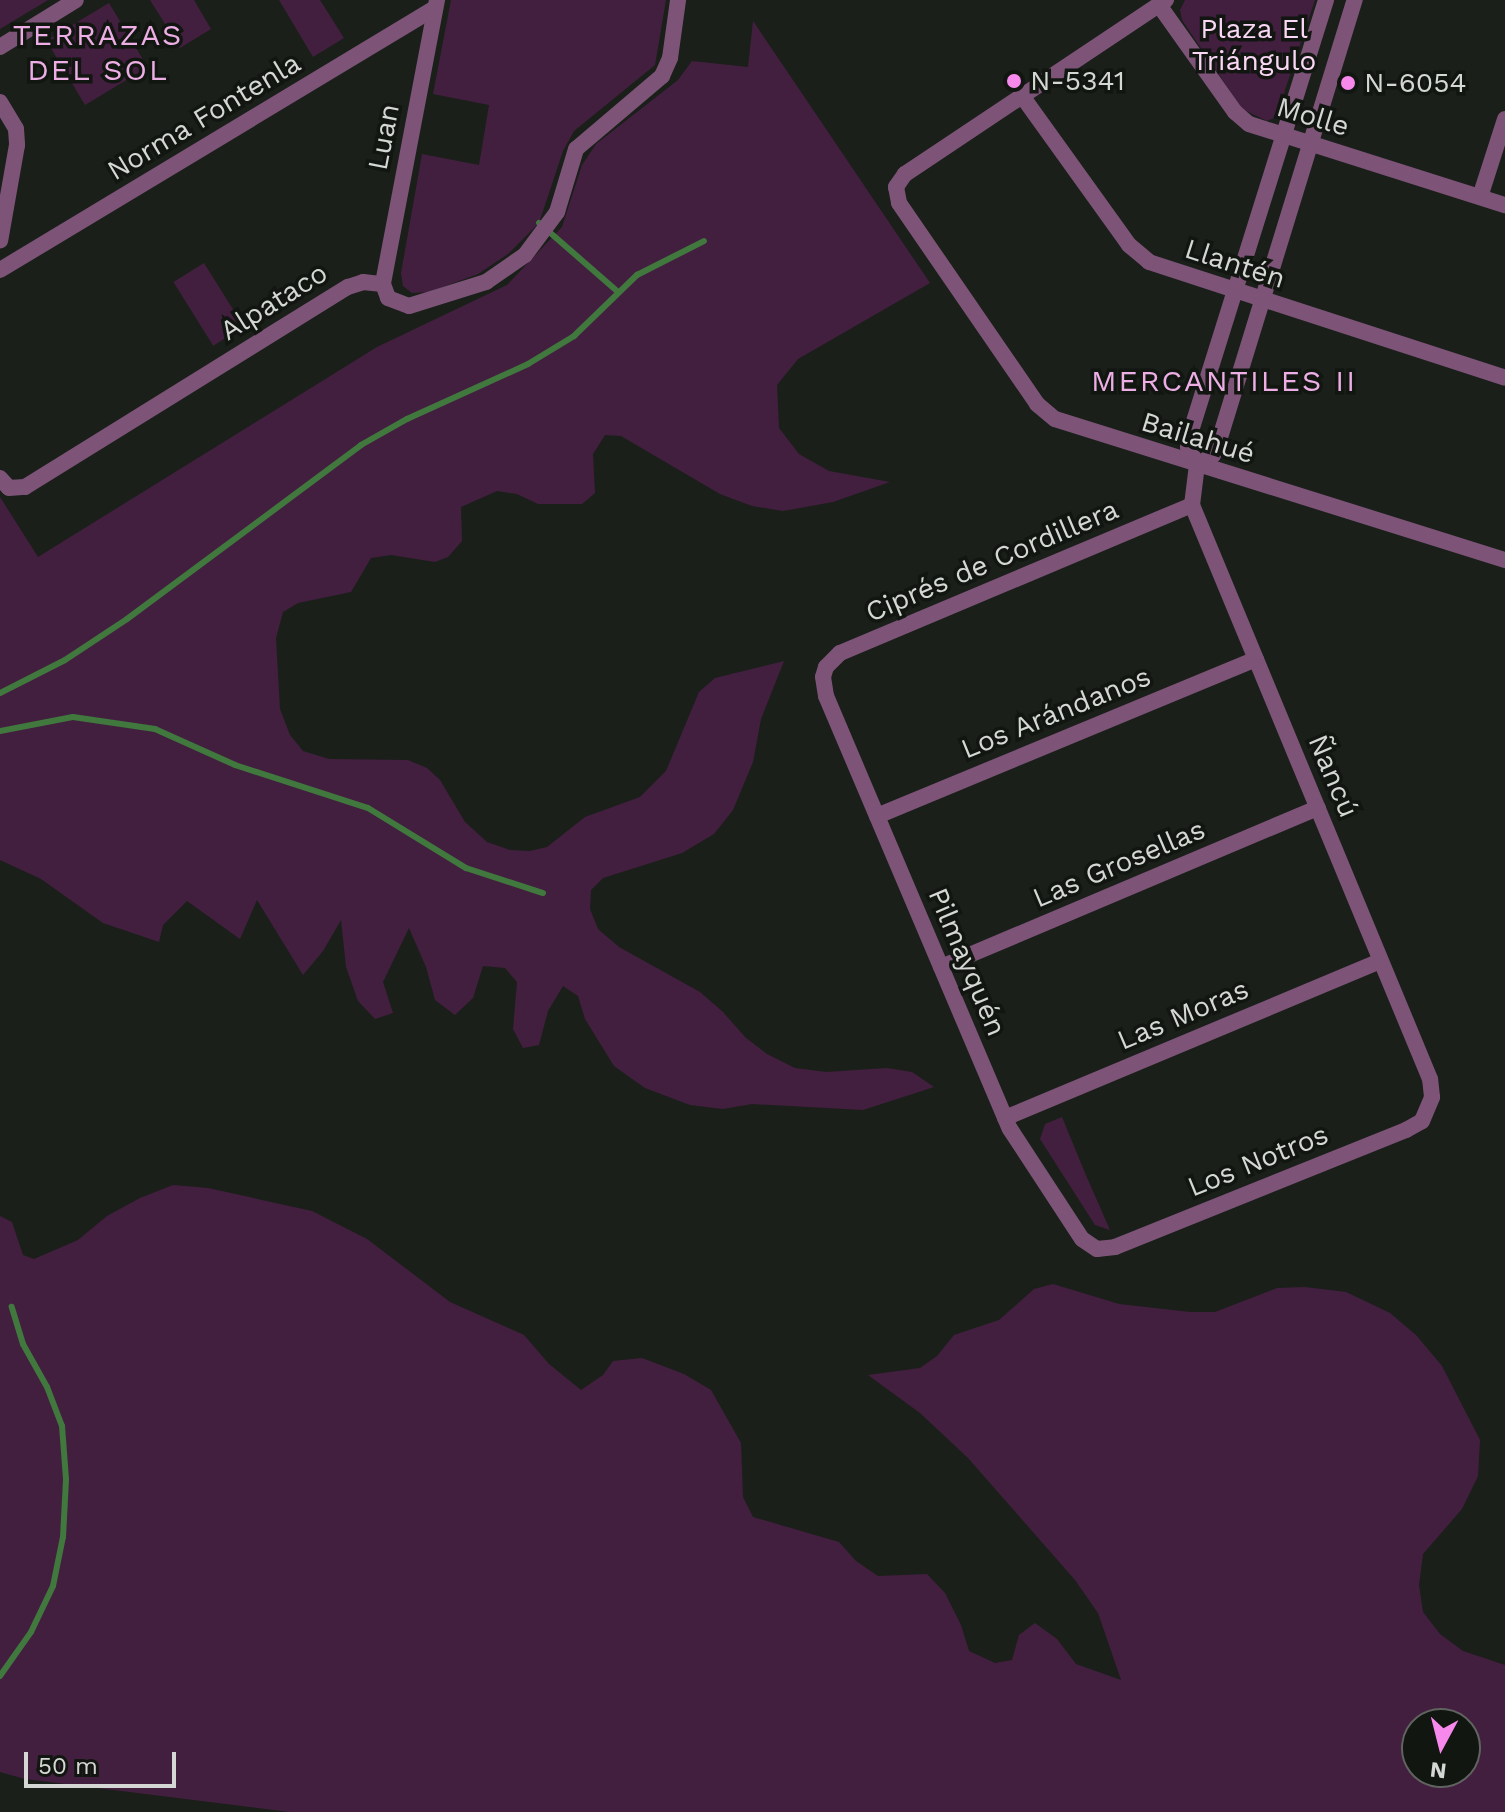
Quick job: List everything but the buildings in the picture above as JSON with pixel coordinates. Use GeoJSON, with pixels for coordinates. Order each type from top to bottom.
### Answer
{"type":"FeatureCollection","features":[{"type":"Feature","properties":{"kind":"street"},"geometry":{"type":"LineString","coordinates":[[0,47],[76,0]]}},
{"type":"Feature","properties":{"kind":"street"},"geometry":{"type":"LineString","coordinates":[[383,284],[394,302],[416,306],[469,290],[514,265],[553,221],[576,149],[656,81],[666,67],[678,0]]}},
{"type":"Feature","properties":{"kind":"street","name":"Ñancú"},"geometry":{"type":"LineString","coordinates":[[1326,0],[1189,441],[1190,453],[1197,465],[1192,505],[1430,1079],[1431,1107]]}},
{"type":"Feature","properties":{"kind":"street"},"geometry":{"type":"LineString","coordinates":[[1197,465],[1216,450],[1355,0]]}},
{"type":"Feature","properties":{"kind":"street"},"geometry":{"type":"LineString","coordinates":[[1022,96],[1163,2]]}},
{"type":"Feature","properties":{"kind":"street","name":"Molle"},"geometry":{"type":"LineString","coordinates":[[1163,2],[1238,115],[1249,124],[1505,205]]}},
{"type":"Feature","properties":{"kind":"street","name":"Norma Fontenla"},"geometry":{"type":"LineString","coordinates":[[0,270],[436,4]]}},
{"type":"Feature","properties":{"kind":"street","name":"Luan"},"geometry":{"type":"LineString","coordinates":[[383,284],[436,4]]}},
{"type":"Feature","properties":{"kind":"street","name":"Bailahué"},"geometry":{"type":"LineString","coordinates":[[1022,96],[905,174],[896,187],[899,203],[1047,414],[1078,428],[1505,560]]}},
{"type":"Feature","properties":{"kind":"street","name":"Llantén"},"geometry":{"type":"LineString","coordinates":[[1022,96],[1135,251],[1157,266],[1505,378]]}},
{"type":"Feature","properties":{"kind":"street"},"geometry":{"type":"LineString","coordinates":[[0,102],[16,129],[17,145],[0,241]]}},
{"type":"Feature","properties":{"kind":"street"},"geometry":{"type":"LineString","coordinates":[[1480,197],[1505,119]]}},
{"type":"Feature","properties":{"kind":"street","name":"Alpataco"},"geometry":{"type":"LineString","coordinates":[[5,483],[25,487],[348,287],[363,282],[383,284]]}},
{"type":"Feature","properties":{"kind":"street","name":"Ciprés de Cordillera"},"geometry":{"type":"LineString","coordinates":[[823,677],[832,659],[840,653],[1192,505]]}},
{"type":"Feature","properties":{"kind":"street","name":"Los Arándanos"},"geometry":{"type":"LineString","coordinates":[[877,816],[1256,659]]}},
{"type":"Feature","properties":{"kind":"street","name":"Pilmayquén"},"geometry":{"type":"LineString","coordinates":[[823,677],[826,696],[1005,1118],[1024,1153],[1082,1239],[1097,1249]]}},
{"type":"Feature","properties":{"kind":"street","name":"Las Grosellas"},"geometry":{"type":"LineString","coordinates":[[941,967],[1318,808]]}},
{"type":"Feature","properties":{"kind":"street","name":"Las Moras"},"geometry":{"type":"LineString","coordinates":[[1005,1118],[1381,961]]}},
{"type":"Feature","properties":{"kind":"street","name":"Los Notros"},"geometry":{"type":"LineString","coordinates":[[1097,1249],[1115,1247],[1406,1130],[1422,1121],[1431,1107]]}},
{"type":"Feature","properties":{"kind":"green space"},"geometry":{"type":"Polygon","coordinates":[[[0,0],[48,0],[0,29],[0,0]]]}},
{"type":"Feature","properties":{"kind":"green space"},"geometry":{"type":"Polygon","coordinates":[[[150,0],[194,0],[211,29],[180,48],[150,0]]]}},
{"type":"Feature","properties":{"kind":"green space"},"geometry":{"type":"Polygon","coordinates":[[[279,0],[320,0],[344,38],[313,57],[279,0]]]}},
{"type":"Feature","properties":{"kind":"green space"},"geometry":{"type":"Polygon","coordinates":[[[451,0],[666,0],[655,65],[574,131],[563,151],[539,223],[508,254],[478,274],[429,292],[412,293],[403,286],[401,273],[422,154],[479,165],[489,105],[433,94],[451,0]]]}},
{"type":"Feature","properties":{"kind":"green space","name":"Plaza El Triángulo"},"geometry":{"type":"Polygon","coordinates":[[[1185,0],[1315,0],[1276,117],[1267,121],[1242,109],[1182,20],[1180,10],[1185,0]]]}},
{"type":"Feature","properties":{"kind":"green space"},"geometry":{"type":"Polygon","coordinates":[[[109,3],[148,67],[85,105],[46,41],[109,3]]]}},
{"type":"Feature","properties":{"kind":"green space"},"geometry":{"type":"Polygon","coordinates":[[[753,21],[930,283],[798,359],[777,385],[779,428],[799,454],[829,471],[890,482],[833,502],[783,511],[752,506],[720,494],[621,436],[605,435],[593,454],[595,493],[582,504],[538,504],[517,494],[497,491],[461,507],[462,541],[448,557],[435,562],[391,555],[371,558],[351,592],[298,603],[283,612],[276,638],[280,709],[290,735],[303,751],[329,759],[408,760],[427,768],[440,780],[465,822],[487,842],[510,850],[530,851],[547,847],[585,817],[640,797],[666,771],[699,692],[715,678],[784,661],[761,719],[753,762],[733,810],[714,834],[682,853],[603,878],[591,890],[590,909],[598,929],[619,947],[700,992],[745,1037],[767,1054],[795,1068],[826,1072],[887,1068],[912,1072],[934,1087],[863,1110],[752,1104],[723,1109],[690,1105],[645,1088],[614,1066],[585,1019],[578,996],[563,986],[548,1011],[539,1045],[523,1048],[513,1029],[517,982],[505,968],[483,966],[473,998],[455,1015],[435,1000],[426,967],[409,928],[383,982],[393,1013],[375,1019],[358,1001],[346,967],[341,920],[323,951],[303,975],[257,900],[240,939],[187,901],[163,925],[159,942],[103,923],[41,879],[0,860],[0,497],[38,557],[377,347],[507,285],[562,227],[582,165],[596,144],[678,80],[692,61],[748,67],[753,21]]]}},
{"type":"Feature","properties":{"kind":"green space"},"geometry":{"type":"Polygon","coordinates":[[[204,263],[244,327],[213,346],[173,282],[204,263]]]}},
{"type":"Feature","properties":{"kind":"green space"},"geometry":{"type":"Polygon","coordinates":[[[1062,1117],[1110,1230],[1095,1225],[1040,1139],[1045,1124],[1062,1117]]]}},
{"type":"Feature","properties":{"kind":"green space"},"geometry":{"type":"Polygon","coordinates":[[[173,1185],[208,1188],[312,1211],[367,1239],[450,1302],[524,1335],[549,1364],[581,1390],[603,1375],[613,1361],[642,1358],[684,1374],[711,1390],[741,1443],[743,1497],[753,1517],[839,1542],[856,1561],[878,1576],[927,1574],[945,1593],[961,1625],[969,1651],[995,1663],[1012,1660],[1019,1635],[1035,1623],[1057,1639],[1076,1664],[1121,1680],[1098,1613],[1075,1580],[968,1458],[920,1413],[868,1375],[920,1368],[937,1356],[954,1335],[999,1320],[1034,1289],[1053,1284],[1119,1304],[1190,1312],[1215,1312],[1277,1288],[1305,1287],[1346,1292],[1390,1313],[1416,1335],[1442,1366],[1480,1440],[1478,1476],[1462,1509],[1423,1554],[1419,1585],[1423,1612],[1440,1634],[1463,1651],[1505,1665],[1505,1812],[290,1812],[25,1779],[0,1772],[0,1216],[12,1222],[23,1255],[34,1259],[78,1240],[107,1216],[173,1185]]]}},
{"type":"Feature","properties":{"kind":"waterway"},"geometry":{"type":"LineString","coordinates":[[539,223],[618,292]]}},
{"type":"Feature","properties":{"kind":"waterway"},"geometry":{"type":"LineString","coordinates":[[0,693],[65,660],[127,619],[361,445],[407,419],[528,364],[574,336],[637,275],[704,241]]}},
{"type":"Feature","properties":{"kind":"waterway"},"geometry":{"type":"LineString","coordinates":[[0,731],[73,717],[155,729],[235,765],[368,808],[466,868],[543,893]]}},
{"type":"Feature","properties":{"kind":"waterway"},"geometry":{"type":"LineString","coordinates":[[0,1676],[31,1632],[53,1586],[63,1537],[66,1479],[62,1426],[47,1387],[23,1344],[12,1307]]}},
{"type":"Feature","properties":{"kind":"place","name":"N-5341"},"geometry":{"type":"Point","coordinates":[1014,81]}},
{"type":"Feature","properties":{"kind":"place","name":"N-6054"},"geometry":{"type":"Point","coordinates":[1348,83]}},
{"type":"Feature","properties":{"kind":"district","name":"TERRAZAS DEL SOL"},"geometry":{"type":"Point","coordinates":[98,52]}},
{"type":"Feature","properties":{"kind":"district","name":"MERCANTILES II"},"geometry":{"type":"Point","coordinates":[1224,381]}}]}
